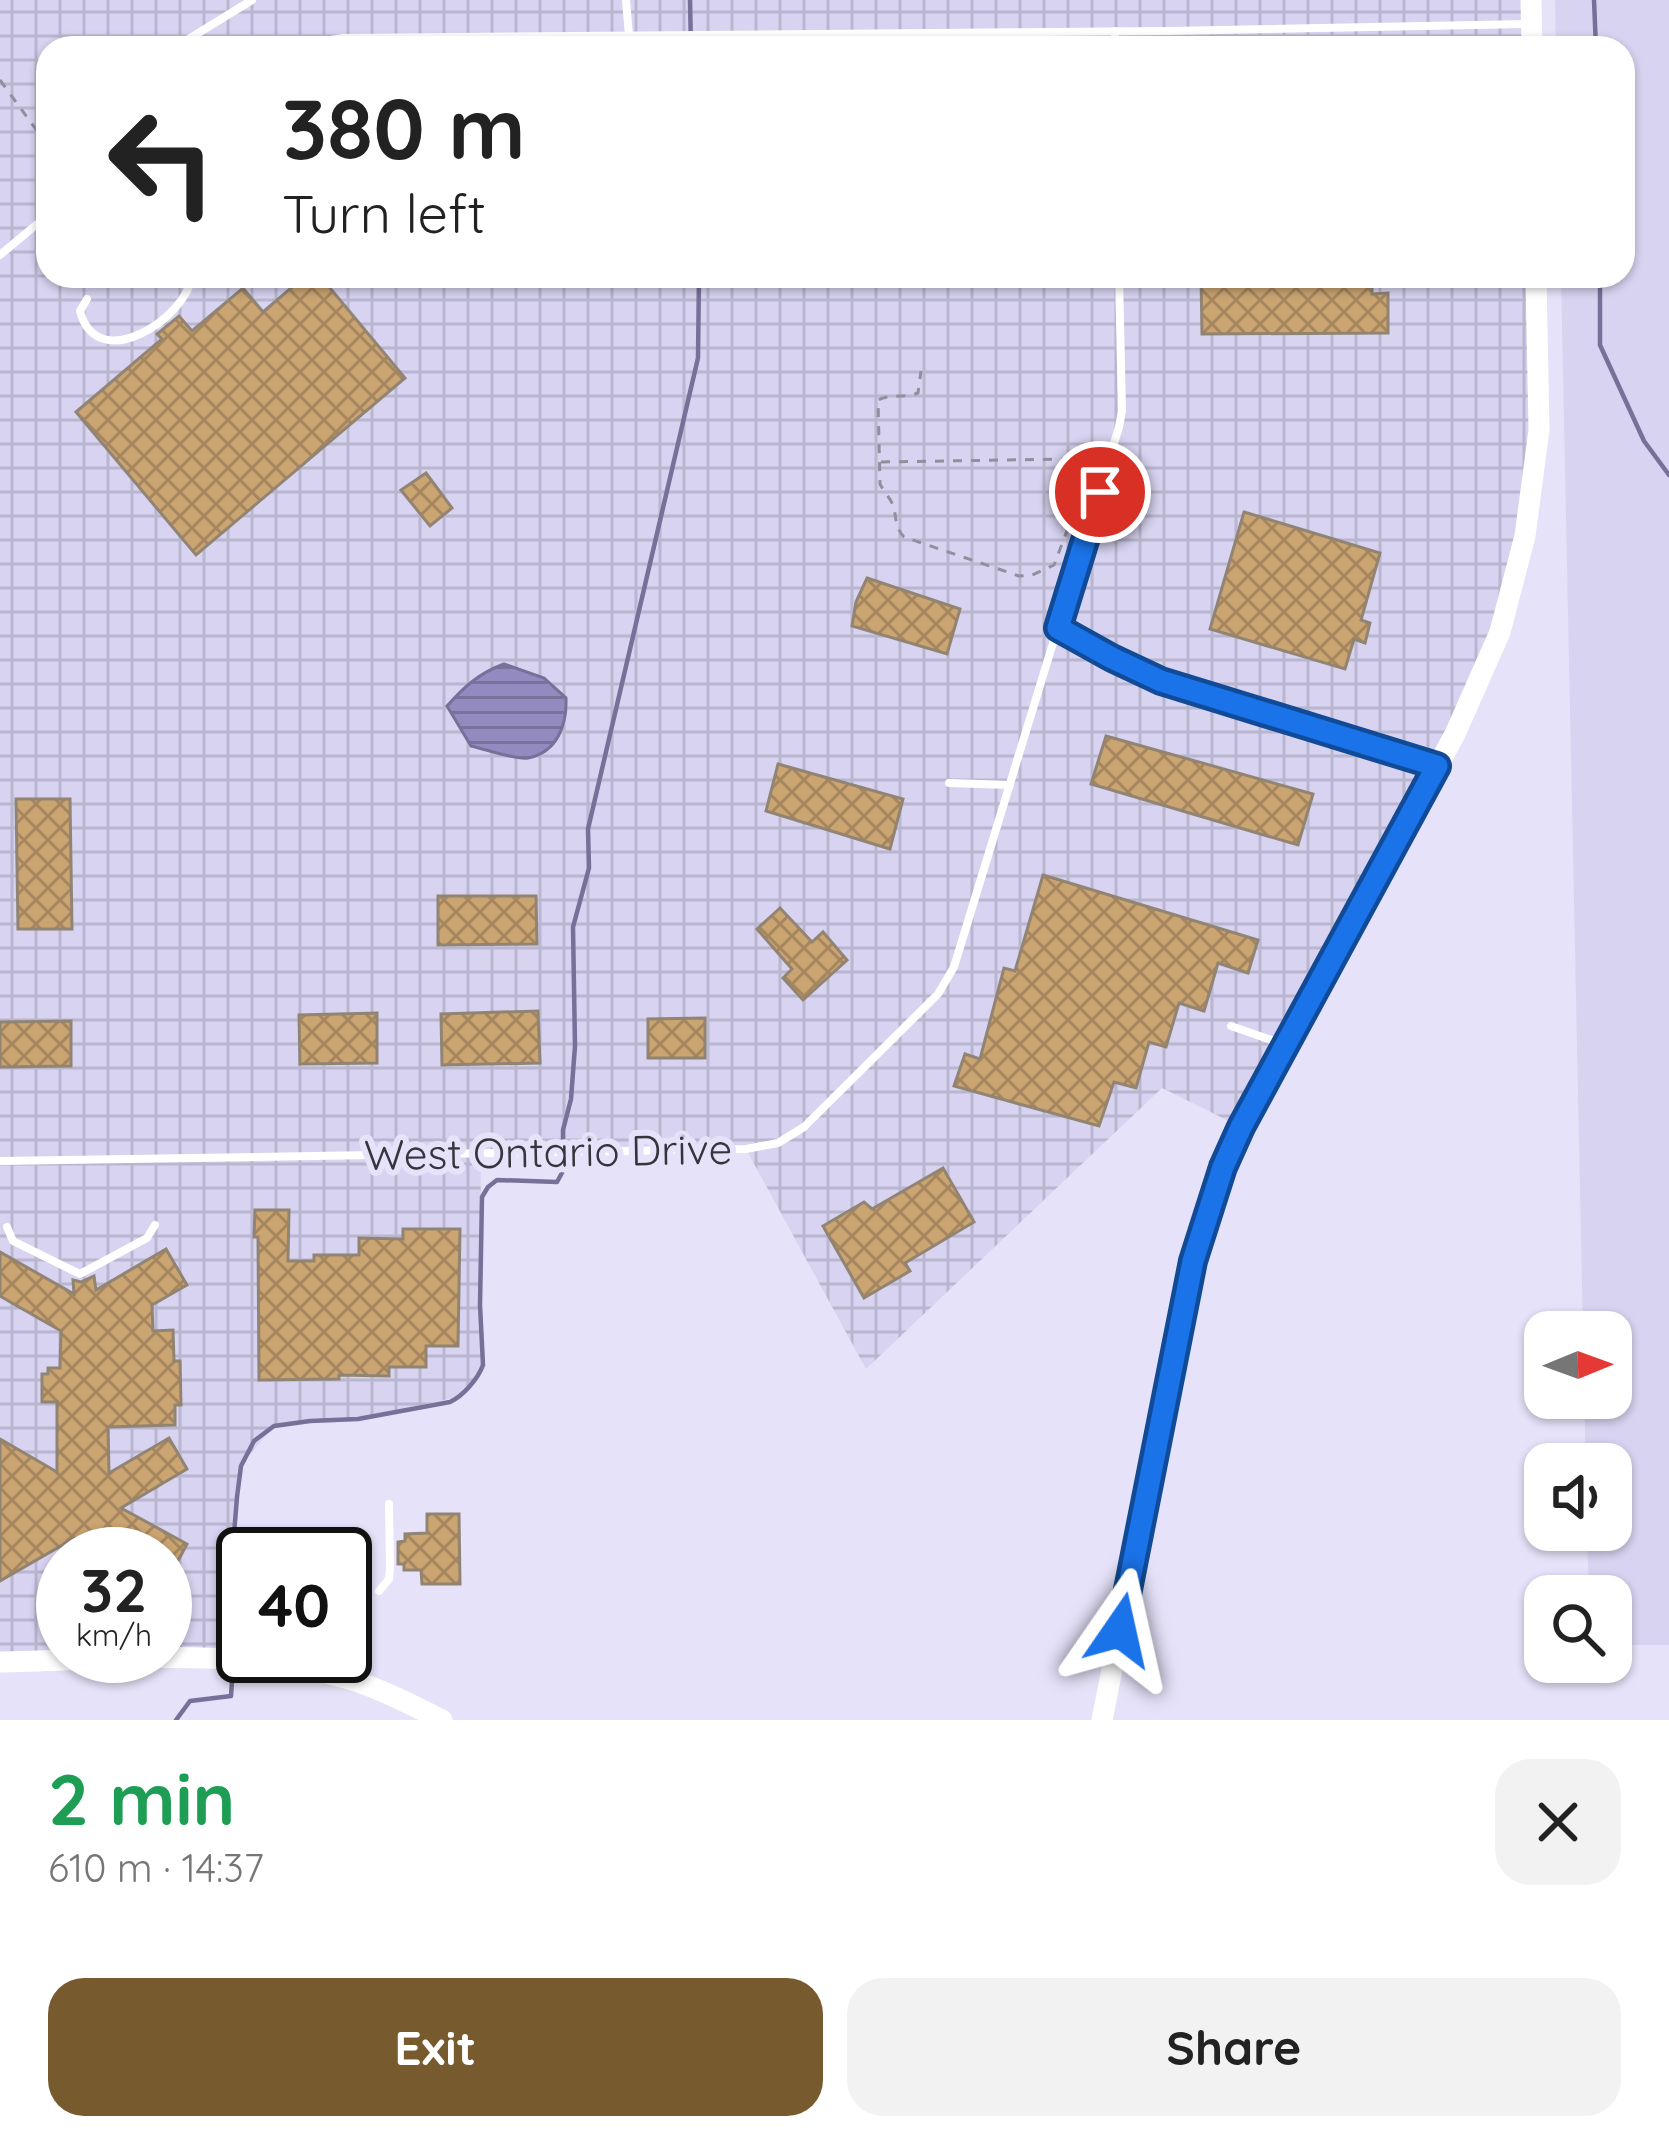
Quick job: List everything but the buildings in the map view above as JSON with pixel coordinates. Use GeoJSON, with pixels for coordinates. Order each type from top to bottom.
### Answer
{"type":"FeatureCollection","features":[{"type":"Feature","properties":{"kind":"street"},"geometry":{"type":"LineString","coordinates":[[1531,0],[1532,36]]}},
{"type":"Feature","properties":{"kind":"street"},"geometry":{"type":"LineString","coordinates":[[1102,1720],[1193,1261],[1223,1167],[1437,766],[1500,632],[1525,536],[1539,430],[1536,288]]}},
{"type":"Feature","properties":{"kind":"street"},"geometry":{"type":"LineString","coordinates":[[0,1662],[235,1660],[352,1680],[442,1720]]}},
{"type":"Feature","properties":{"kind":"lane"},"geometry":{"type":"LineString","coordinates":[[194,36],[252,0]]}},
{"type":"Feature","properties":{"kind":"lane"},"geometry":{"type":"LineString","coordinates":[[626,0],[629,36],[1532,24]]}},
{"type":"Feature","properties":{"kind":"lane"},"geometry":{"type":"LineString","coordinates":[[0,255],[36,225]]}},
{"type":"Feature","properties":{"kind":"lane"},"geometry":{"type":"LineString","coordinates":[[87,299],[80,311],[86,327],[99,337],[124,340],[150,332],[189,288]]}},
{"type":"Feature","properties":{"kind":"lane","name":"West Ontario Drive"},"geometry":{"type":"LineString","coordinates":[[0,1161],[746,1149],[778,1143],[804,1127],[938,994],[954,967],[1119,427],[1119,288]]}},
{"type":"Feature","properties":{"kind":"lane"},"geometry":{"type":"LineString","coordinates":[[1058,628],[1161,681],[1437,766]]}},
{"type":"Feature","properties":{"kind":"lane"},"geometry":{"type":"LineString","coordinates":[[949,783],[1010,785]]}},
{"type":"Feature","properties":{"kind":"lane"},"geometry":{"type":"LineString","coordinates":[[1231,1026],[1286,1045]]}},
{"type":"Feature","properties":{"kind":"lane"},"geometry":{"type":"LineString","coordinates":[[8,1227],[13,1241],[80,1274],[147,1238],[155,1225]]}},
{"type":"Feature","properties":{"kind":"lane"},"geometry":{"type":"LineString","coordinates":[[379,1591],[389,1579],[389,1504]]}},
{"type":"Feature","properties":{"kind":"path"},"geometry":{"type":"LineString","coordinates":[[0,80],[36,130]]}},
{"type":"Feature","properties":{"kind":"path"},"geometry":{"type":"LineString","coordinates":[[880,462],[1068,459],[1083,464],[1086,476],[1054,565],[1019,576],[904,537],[896,527],[892,502],[880,484],[878,400],[918,393],[921,371]]}},
{"type":"Feature","properties":{"kind":"shaded area"},"geometry":{"type":"Polygon","coordinates":[[[0,0],[1524,0],[1525,36],[36,36],[36,288],[1528,288],[1531,500],[1500,632],[1241,1127],[1162,1088],[866,1369],[746,1149],[481,1154],[483,1365],[462,1396],[358,1419],[273,1427],[240,1466],[235,1527],[216,1527],[216,1660],[192,1661],[192,1527],[36,1527],[36,1663],[0,1664],[0,0]]]}},
{"type":"Feature","properties":{"kind":"shaded area"},"geometry":{"type":"Polygon","coordinates":[[[1555,0],[1669,0],[1669,1645],[1632,1645],[1632,1575],[1588,1575],[1588,1551],[1632,1551],[1632,1443],[1585,1443],[1585,1419],[1632,1419],[1632,1311],[1583,1311],[1561,288],[1635,288],[1635,36],[1556,36],[1555,0]]]}},
{"type":"Feature","properties":{"kind":"shaded area"},"geometry":{"type":"Polygon","coordinates":[[[504,664],[544,678],[566,698],[559,736],[538,755],[516,757],[471,746],[447,706],[472,681],[504,664]]]}},
{"type":"Feature","properties":{"kind":"waterway"},"geometry":{"type":"LineString","coordinates":[[690,0],[691,36]]}},
{"type":"Feature","properties":{"kind":"waterway"},"geometry":{"type":"LineString","coordinates":[[1594,0],[1596,36]]}},
{"type":"Feature","properties":{"kind":"waterway"},"geometry":{"type":"LineString","coordinates":[[235,1527],[241,1466],[254,1441],[274,1426],[358,1419],[450,1402],[474,1381],[483,1365],[482,1197],[497,1180],[557,1182],[563,1171],[563,1130],[575,1046],[573,927],[589,868],[588,829],[698,358],[699,288]]}},
{"type":"Feature","properties":{"kind":"waterway"},"geometry":{"type":"LineString","coordinates":[[1600,288],[1600,345],[1644,441],[1669,475]]}},
{"type":"Feature","properties":{"kind":"waterway"},"geometry":{"type":"LineString","coordinates":[[176,1720],[190,1701],[231,1696],[232,1683]]}},
{"type":"Feature","properties":{"kind":"route"},"geometry":{"type":"LineString","coordinates":[[1100,492],[1058,628],[1161,681],[1437,766],[1223,1167],[1193,1261],[1120,1630]]}}]}
